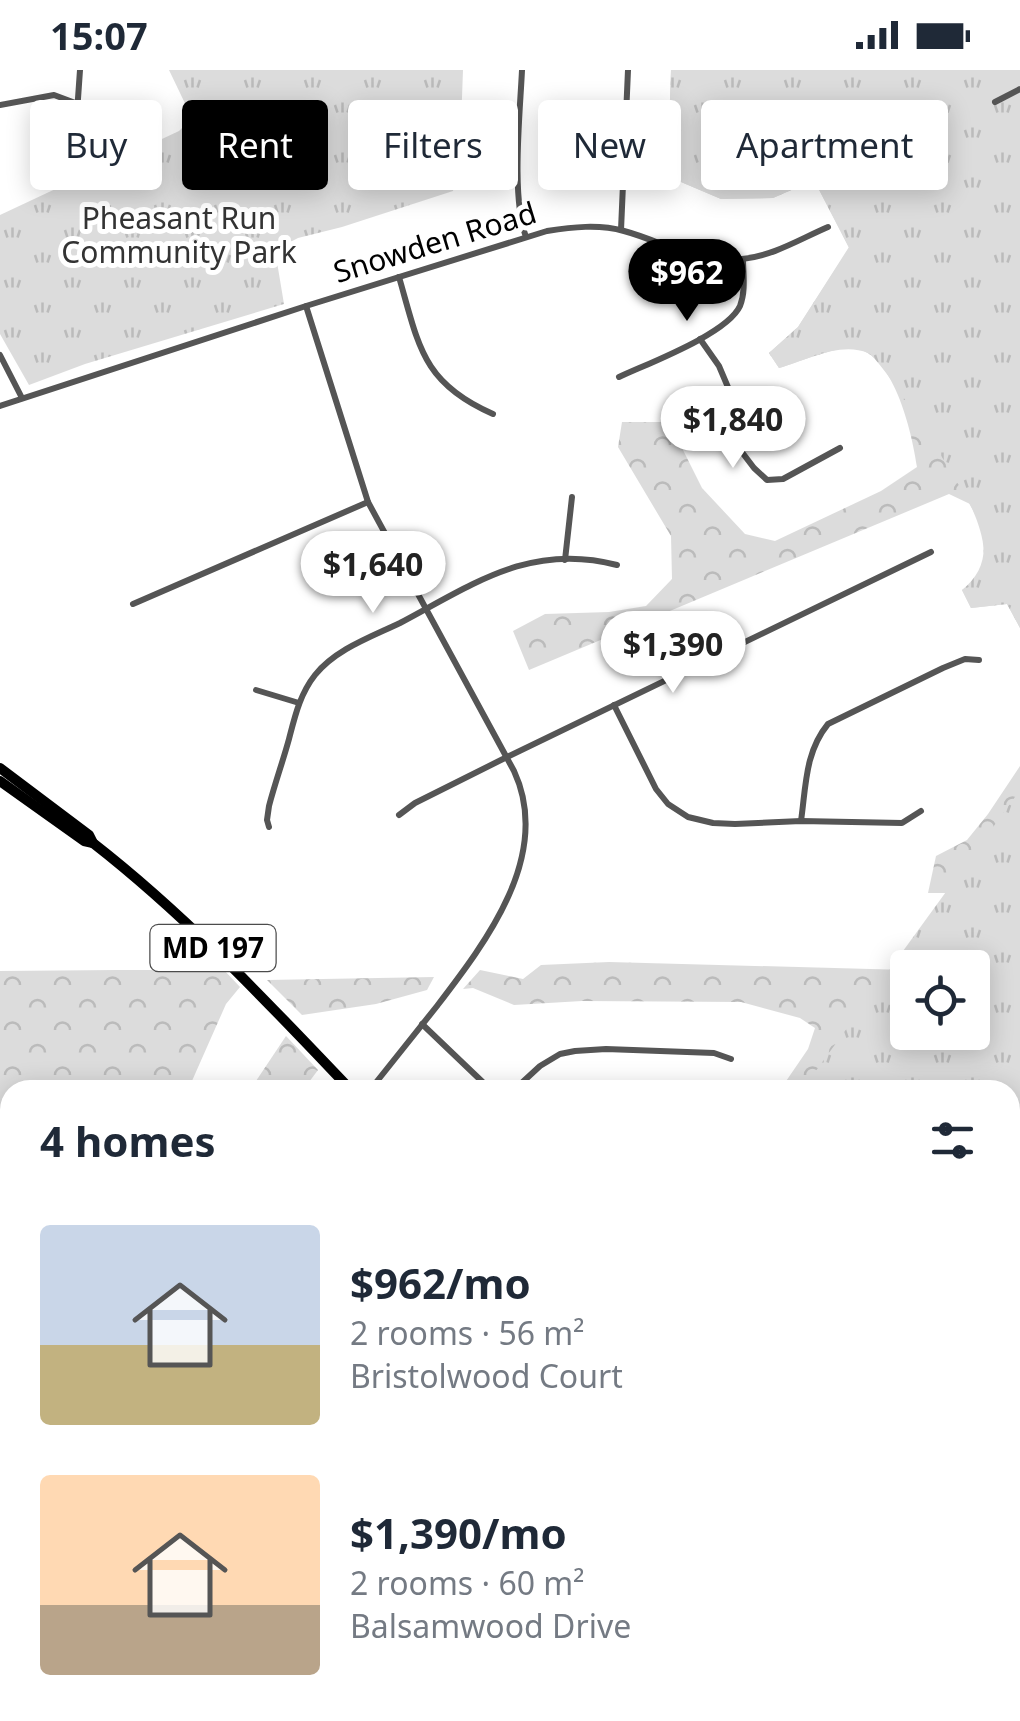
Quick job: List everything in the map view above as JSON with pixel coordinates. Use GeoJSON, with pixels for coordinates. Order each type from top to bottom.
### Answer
{"type":"FeatureCollection","features":[{"type":"Feature","properties":{"kind":"main road","name":"MD 197"},"geometry":{"type":"LineString","coordinates":[[0,768],[88,835],[200,934],[342,1080]]}},
{"type":"Feature","properties":{"kind":"main road","name":"MD 197"},"geometry":{"type":"LineString","coordinates":[[0,782],[84,842],[93,843]]}},
{"type":"Feature","properties":{"kind":"street"},"geometry":{"type":"LineString","coordinates":[[78,100],[80,70]]}},
{"type":"Feature","properties":{"kind":"street"},"geometry":{"type":"LineString","coordinates":[[522,70],[518,164],[526,237]]}},
{"type":"Feature","properties":{"kind":"street"},"geometry":{"type":"LineString","coordinates":[[620,230],[628,70]]}},
{"type":"Feature","properties":{"kind":"street"},"geometry":{"type":"LineString","coordinates":[[995,102],[1020,90]]}},
{"type":"Feature","properties":{"kind":"street"},"geometry":{"type":"LineString","coordinates":[[0,105],[54,94],[68,100]]}},
{"type":"Feature","properties":{"kind":"street","name":"Snowden Road"},"geometry":{"type":"LineString","coordinates":[[0,406],[526,237],[576,227],[620,230],[691,256],[743,259],[768,254],[828,226]]}},
{"type":"Feature","properties":{"kind":"street"},"geometry":{"type":"LineString","coordinates":[[619,377],[724,325],[736,312],[744,291],[743,259]]}},
{"type":"Feature","properties":{"kind":"street"},"geometry":{"type":"LineString","coordinates":[[399,277],[420,345],[438,378],[469,404],[494,414]]}},
{"type":"Feature","properties":{"kind":"street"},"geometry":{"type":"LineString","coordinates":[[306,306],[368,502],[507,757],[524,798],[525,835],[511,891],[458,978],[378,1080]]}},
{"type":"Feature","properties":{"kind":"street"},"geometry":{"type":"LineString","coordinates":[[700,338],[719,366],[730,392],[738,447],[767,480],[782,479],[840,448]]}},
{"type":"Feature","properties":{"kind":"street"},"geometry":{"type":"LineString","coordinates":[[0,355],[22,398]]}},
{"type":"Feature","properties":{"kind":"street"},"geometry":{"type":"LineString","coordinates":[[565,560],[572,497]]}},
{"type":"Feature","properties":{"kind":"street"},"geometry":{"type":"LineString","coordinates":[[133,604],[368,502]]}},
{"type":"Feature","properties":{"kind":"street"},"geometry":{"type":"LineString","coordinates":[[399,815],[415,803],[507,757],[931,552]]}},
{"type":"Feature","properties":{"kind":"street"},"geometry":{"type":"LineString","coordinates":[[269,827],[269,806],[299,703],[316,675],[342,652],[499,571],[565,560],[586,559],[617,565]]}},
{"type":"Feature","properties":{"kind":"street"},"geometry":{"type":"LineString","coordinates":[[801,821],[812,752],[828,724],[965,659],[979,660]]}},
{"type":"Feature","properties":{"kind":"street"},"geometry":{"type":"LineString","coordinates":[[256,690],[299,703]]}},
{"type":"Feature","properties":{"kind":"street"},"geometry":{"type":"LineString","coordinates":[[614,705],[656,789],[678,812],[713,823],[735,824],[902,823],[922,811]]}},
{"type":"Feature","properties":{"kind":"street"},"geometry":{"type":"LineString","coordinates":[[422,1024],[481,1080]]}},
{"type":"Feature","properties":{"kind":"street"},"geometry":{"type":"LineString","coordinates":[[525,1080],[560,1054],[574,1051],[714,1053],[731,1059]]}},
{"type":"Feature","properties":{"kind":"green space","name":"Pheasant Run Community Park"},"geometry":{"type":"Polygon","coordinates":[[[169,70],[463,70],[462,100],[348,100],[348,190],[453,191],[298,238],[275,250],[284,304],[85,364],[29,385],[0,334],[0,215],[53,190],[162,190],[162,139],[182,128],[182,190],[328,190],[328,100],[183,100],[169,70]]]}},
{"type":"Feature","properties":{"kind":"green space"},"geometry":{"type":"Polygon","coordinates":[[[671,70],[1020,70],[1020,628],[1007,604],[971,608],[962,590],[981,570],[983,542],[970,504],[949,494],[529,670],[513,631],[545,614],[609,612],[646,606],[672,579],[671,536],[618,447],[622,422],[669,422],[702,488],[745,534],[775,541],[881,491],[917,467],[905,413],[888,375],[876,360],[863,351],[847,348],[779,368],[769,353],[798,327],[849,247],[819,190],[948,190],[948,100],[701,100],[701,190],[791,190],[773,198],[721,199],[681,182],[681,100],[670,100],[671,70]]]}},
{"type":"Feature","properties":{"kind":"green space"},"geometry":{"type":"Polygon","coordinates":[[[671,70],[1020,70],[1020,628],[1007,604],[971,608],[962,590],[982,563],[981,528],[928,435],[877,361],[868,353],[846,349],[779,368],[769,353],[798,327],[849,248],[819,190],[948,190],[948,100],[701,100],[701,190],[791,190],[773,198],[721,199],[681,182],[681,100],[670,100],[671,70]]]}},
{"type":"Feature","properties":{"kind":"green space"},"geometry":{"type":"Polygon","coordinates":[[[1020,766],[1020,893],[928,893],[936,856],[967,840],[1020,766]]]}},
{"type":"Feature","properties":{"kind":"green space"},"geometry":{"type":"Polygon","coordinates":[[[1020,790],[1020,1080],[809,1080],[890,969],[890,1050],[990,1050],[990,950],[904,950],[1020,790]]]}},
{"type":"Feature","properties":{"kind":"green space"},"geometry":{"type":"Polygon","coordinates":[[[609,962],[890,970],[890,1050],[984,1050],[1003,1080],[787,1080],[808,1049],[815,1028],[800,1018],[741,1002],[582,1001],[514,1005],[473,988],[463,989],[480,970],[523,979],[541,965],[609,962]]]}},
{"type":"Feature","properties":{"kind":"green space"},"geometry":{"type":"Polygon","coordinates":[[[224,970],[240,987],[226,1004],[192,1080],[0,1080],[0,971],[224,970]]]}},
{"type":"Feature","properties":{"kind":"green space"},"geometry":{"type":"Polygon","coordinates":[[[434,977],[427,990],[376,1004],[302,1015],[267,980],[434,977]]]}},
{"type":"Feature","properties":{"kind":"green space"},"geometry":{"type":"Polygon","coordinates":[[[286,1036],[318,1070],[310,1080],[257,1080],[286,1036]]]}}]}
